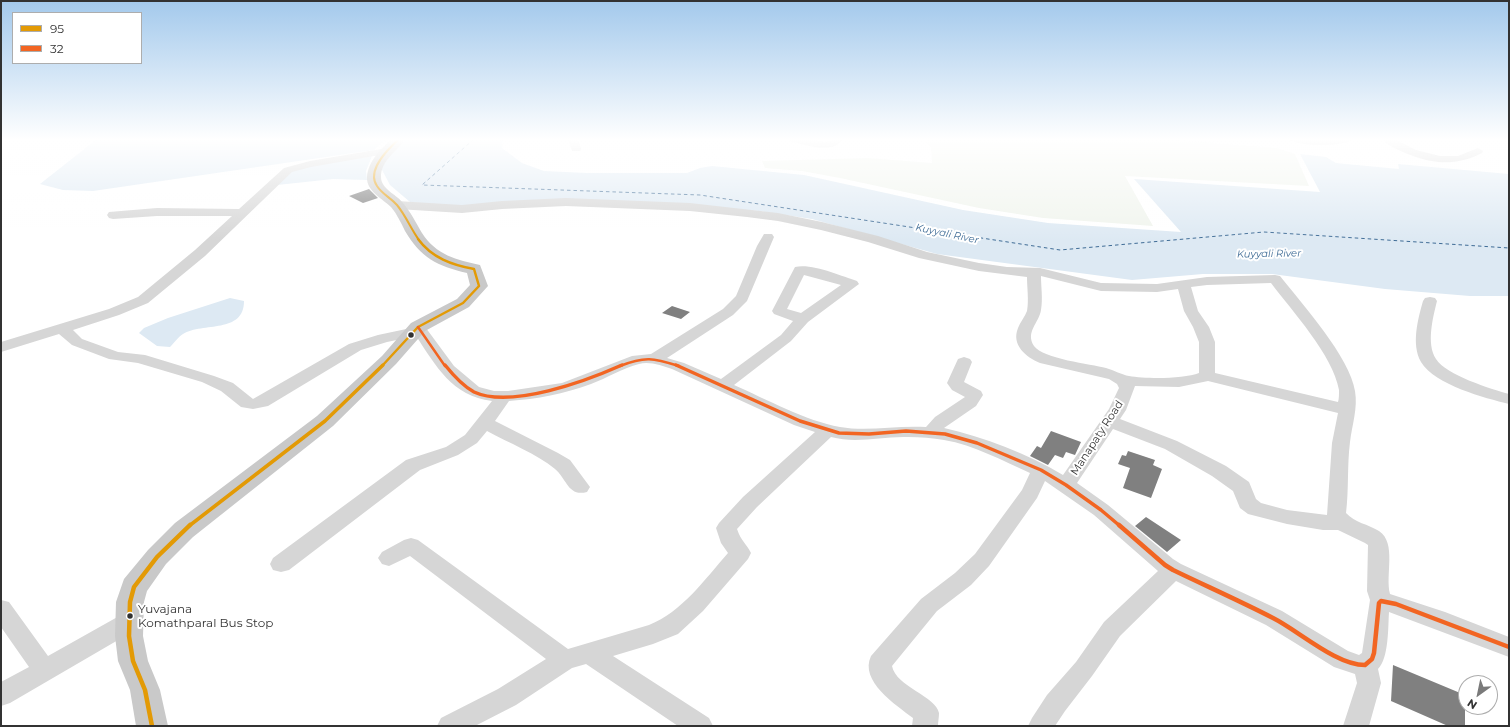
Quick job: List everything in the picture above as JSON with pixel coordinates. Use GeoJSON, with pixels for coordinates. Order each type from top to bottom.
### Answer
{"type":"FeatureCollection","features":[{"type":"Feature","properties":{"kind":"main road"},"geometry":{"type":"LineString","coordinates":[[152,726],[145,690],[133,661],[129,636],[130,602],[134,587],[158,557],[184,530],[326,421],[389,360],[415,329],[463,303],[480,286],[474,269],[455,266],[430,253],[414,232],[397,205],[377,186],[374,179],[376,173]]}},
{"type":"Feature","properties":{"kind":"street"},"geometry":{"type":"LineString","coordinates":[[1,347],[114,312],[143,300],[200,253],[285,173]]}},
{"type":"Feature","properties":{"kind":"street"},"geometry":{"type":"LineString","coordinates":[[62,328],[77,342],[115,356],[139,358],[208,379],[227,387],[247,403],[253,404],[262,402],[355,346],[415,329],[448,372],[474,392],[488,396],[504,396],[552,390],[574,384],[638,359],[654,359],[678,366],[800,422],[839,433],[862,434],[906,431],[945,434],[977,444],[1041,470],[1066,485],[1101,510],[1164,565],[1274,618],[1342,660],[1359,665],[1366,665],[1372,659],[1374,653],[1379,603],[1381,601],[1378,591],[1378,542],[1374,537],[1349,527],[1341,522],[1336,514],[1341,443],[1347,410],[1347,390],[1340,371],[1328,348],[1275,279],[1246,279],[1182,284],[1157,288],[1101,287],[1040,272],[1034,273],[979,267],[924,255],[873,239],[822,226],[778,217],[690,207],[566,202],[510,204],[462,209],[397,205]]}},
{"type":"Feature","properties":{"kind":"street"},"geometry":{"type":"LineString","coordinates":[[114,216],[157,212],[242,212]]}},
{"type":"Feature","properties":{"kind":"street"},"geometry":{"type":"LineString","coordinates":[[654,359],[728,312],[742,298],[768,237]]}},
{"type":"Feature","properties":{"kind":"street"},"geometry":{"type":"LineString","coordinates":[[722,386],[786,338],[803,319],[852,284],[813,272],[800,270],[779,311],[803,319]]}},
{"type":"Feature","properties":{"kind":"street"},"geometry":{"type":"LineString","coordinates":[[1034,273],[1034,311],[1025,328],[1023,338],[1028,349],[1040,358],[1109,373],[1125,381],[1194,381],[1207,376],[1347,410]]}},
{"type":"Feature","properties":{"kind":"street"},"geometry":{"type":"LineString","coordinates":[[1182,284],[1191,311],[1201,327],[1207,342],[1207,376]]}},
{"type":"Feature","properties":{"kind":"street"},"geometry":{"type":"LineString","coordinates":[[1430,301],[1423,340],[1430,362],[1450,377],[1475,388],[1509,399]]}},
{"type":"Feature","properties":{"kind":"street"},"geometry":{"type":"LineString","coordinates":[[930,433],[941,421],[970,402],[974,395],[958,386],[955,382],[964,362]]}},
{"type":"Feature","properties":{"kind":"street","name":"Manapaty Road"},"geometry":{"type":"LineString","coordinates":[[1066,485],[1124,397],[1127,388],[1125,381]]}},
{"type":"Feature","properties":{"kind":"street"},"geometry":{"type":"LineString","coordinates":[[281,564],[413,465],[452,451],[471,439],[485,423],[504,396]]}},
{"type":"Feature","properties":{"kind":"street"},"geometry":{"type":"LineString","coordinates":[[1109,421],[1171,444],[1219,471],[1242,487],[1247,503],[1255,509],[1287,517],[1323,523],[1341,522]]}},
{"type":"Feature","properties":{"kind":"street"},"geometry":{"type":"LineString","coordinates":[[485,423],[551,457],[563,465],[580,487]]}},
{"type":"Feature","properties":{"kind":"street"},"geometry":{"type":"LineString","coordinates":[[450,726],[507,697],[565,660],[590,654],[670,627],[694,605],[741,554],[731,543],[726,528],[750,502],[828,430]]}},
{"type":"Feature","properties":{"kind":"street"},"geometry":{"type":"LineString","coordinates":[[925,726],[926,713],[893,688],[879,670],[878,663],[929,604],[963,579],[982,560],[1030,493],[1041,470]]}},
{"type":"Feature","properties":{"kind":"street"},"geometry":{"type":"LineString","coordinates":[[389,558],[411,546],[547,645],[565,660]]}},
{"type":"Feature","properties":{"kind":"street"},"geometry":{"type":"LineString","coordinates":[[1042,726],[1056,703],[1084,669],[1112,629],[1173,570]]}},
{"type":"Feature","properties":{"kind":"street"},"geometry":{"type":"LineString","coordinates":[[1381,601],[1396,604],[1430,616],[1509,647]]}},
{"type":"Feature","properties":{"kind":"street"},"geometry":{"type":"LineString","coordinates":[[1,609],[45,670]]}},
{"type":"Feature","properties":{"kind":"street"},"geometry":{"type":"LineString","coordinates":[[1,694],[130,622]]}},
{"type":"Feature","properties":{"kind":"street"},"geometry":{"type":"LineString","coordinates":[[590,654],[700,726]]}},
{"type":"Feature","properties":{"kind":"street"},"geometry":{"type":"LineString","coordinates":[[1356,726],[1369,683],[1366,665]]}},
{"type":"Feature","properties":{"kind":"shaded area"},"geometry":{"type":"Polygon","coordinates":[[[812,173],[1303,173],[1309,186],[1125,176],[1153,226],[1043,218],[979,208],[812,173]]]}},
{"type":"Feature","properties":{"kind":"water"},"geometry":{"type":"Polygon","coordinates":[[[54,173],[217,173],[93,191],[63,190],[40,184],[54,173]]]}},
{"type":"Feature","properties":{"kind":"water"},"geometry":{"type":"Polygon","coordinates":[[[366,173],[367,180],[333,179],[277,185],[287,174],[366,173]]]}},
{"type":"Feature","properties":{"kind":"water","name":"Kuyyali River"},"geometry":{"type":"Polygon","coordinates":[[[384,173],[783,173],[804,175],[963,210],[1048,223],[1181,232],[1134,179],[1320,192],[1310,173],[1509,174],[1509,296],[1470,296],[1385,289],[1272,274],[1203,274],[1132,280],[937,254],[812,219],[759,211],[637,202],[461,207],[410,202],[390,185],[384,173]]]}},
{"type":"Feature","properties":{"kind":"water"},"geometry":{"type":"Polygon","coordinates":[[[230,298],[244,301],[242,311],[237,318],[230,323],[191,330],[178,338],[170,347],[157,346],[139,333],[144,328],[168,318],[230,298]]]}},
{"type":"Feature","properties":{"kind":"building"},"geometry":{"type":"Polygon","coordinates":[[[369,189],[378,198],[363,203],[349,196],[369,189]]]}},
{"type":"Feature","properties":{"kind":"building"},"geometry":{"type":"Polygon","coordinates":[[[672,306],[690,312],[681,319],[662,313],[672,306]]]}},
{"type":"Feature","properties":{"kind":"building"},"geometry":{"type":"Polygon","coordinates":[[[1051,431],[1081,442],[1075,455],[1066,452],[1063,458],[1055,455],[1048,465],[1030,456],[1037,446],[1041,448],[1051,431]]]}},
{"type":"Feature","properties":{"kind":"building"},"geometry":{"type":"Polygon","coordinates":[[[1128,451],[1155,460],[1153,465],[1162,469],[1151,498],[1123,488],[1130,468],[1118,464],[1122,455],[1126,456],[1128,451]]]}},
{"type":"Feature","properties":{"kind":"building"},"geometry":{"type":"Polygon","coordinates":[[[1146,517],[1181,540],[1167,552],[1135,526],[1146,517]]]}},
{"type":"Feature","properties":{"kind":"building"},"geometry":{"type":"Polygon","coordinates":[[[1393,665],[1458,692],[1458,715],[1465,715],[1465,726],[1448,726],[1391,701],[1393,665]]]}},
{"type":"Feature","properties":{"kind":"ferry route"},"geometry":{"type":"LineString","coordinates":[[436,173],[422,185],[700,195],[1060,250],[1264,232],[1509,248]]}},
{"type":"Feature","properties":{"kind":"transit line","name":"95"},"geometry":{"type":"LineString","coordinates":[[152,726],[145,690],[133,661],[129,636],[130,602],[134,587],[157,557],[184,530],[325,421],[389,360],[418,327],[463,303],[479,286],[474,269],[446,262],[425,248],[397,205],[376,185],[374,181],[375,173]]}},
{"type":"Feature","properties":{"kind":"transit line","name":"32"},"geometry":{"type":"LineString","coordinates":[[418,327],[448,370],[473,391],[482,394],[508,396],[553,390],[583,381],[638,359],[654,359],[678,366],[800,421],[839,433],[869,434],[906,431],[945,434],[977,443],[1041,470],[1066,485],[1101,510],[1165,565],[1173,570],[1274,618],[1342,660],[1359,665],[1365,665],[1372,659],[1374,653],[1379,603],[1381,601],[1396,604],[1509,647]]}},
{"type":"Feature","properties":{"kind":"place","name":"Yuvajana Komathparal Bus Stop"},"geometry":{"type":"Point","coordinates":[130,616]}}]}
